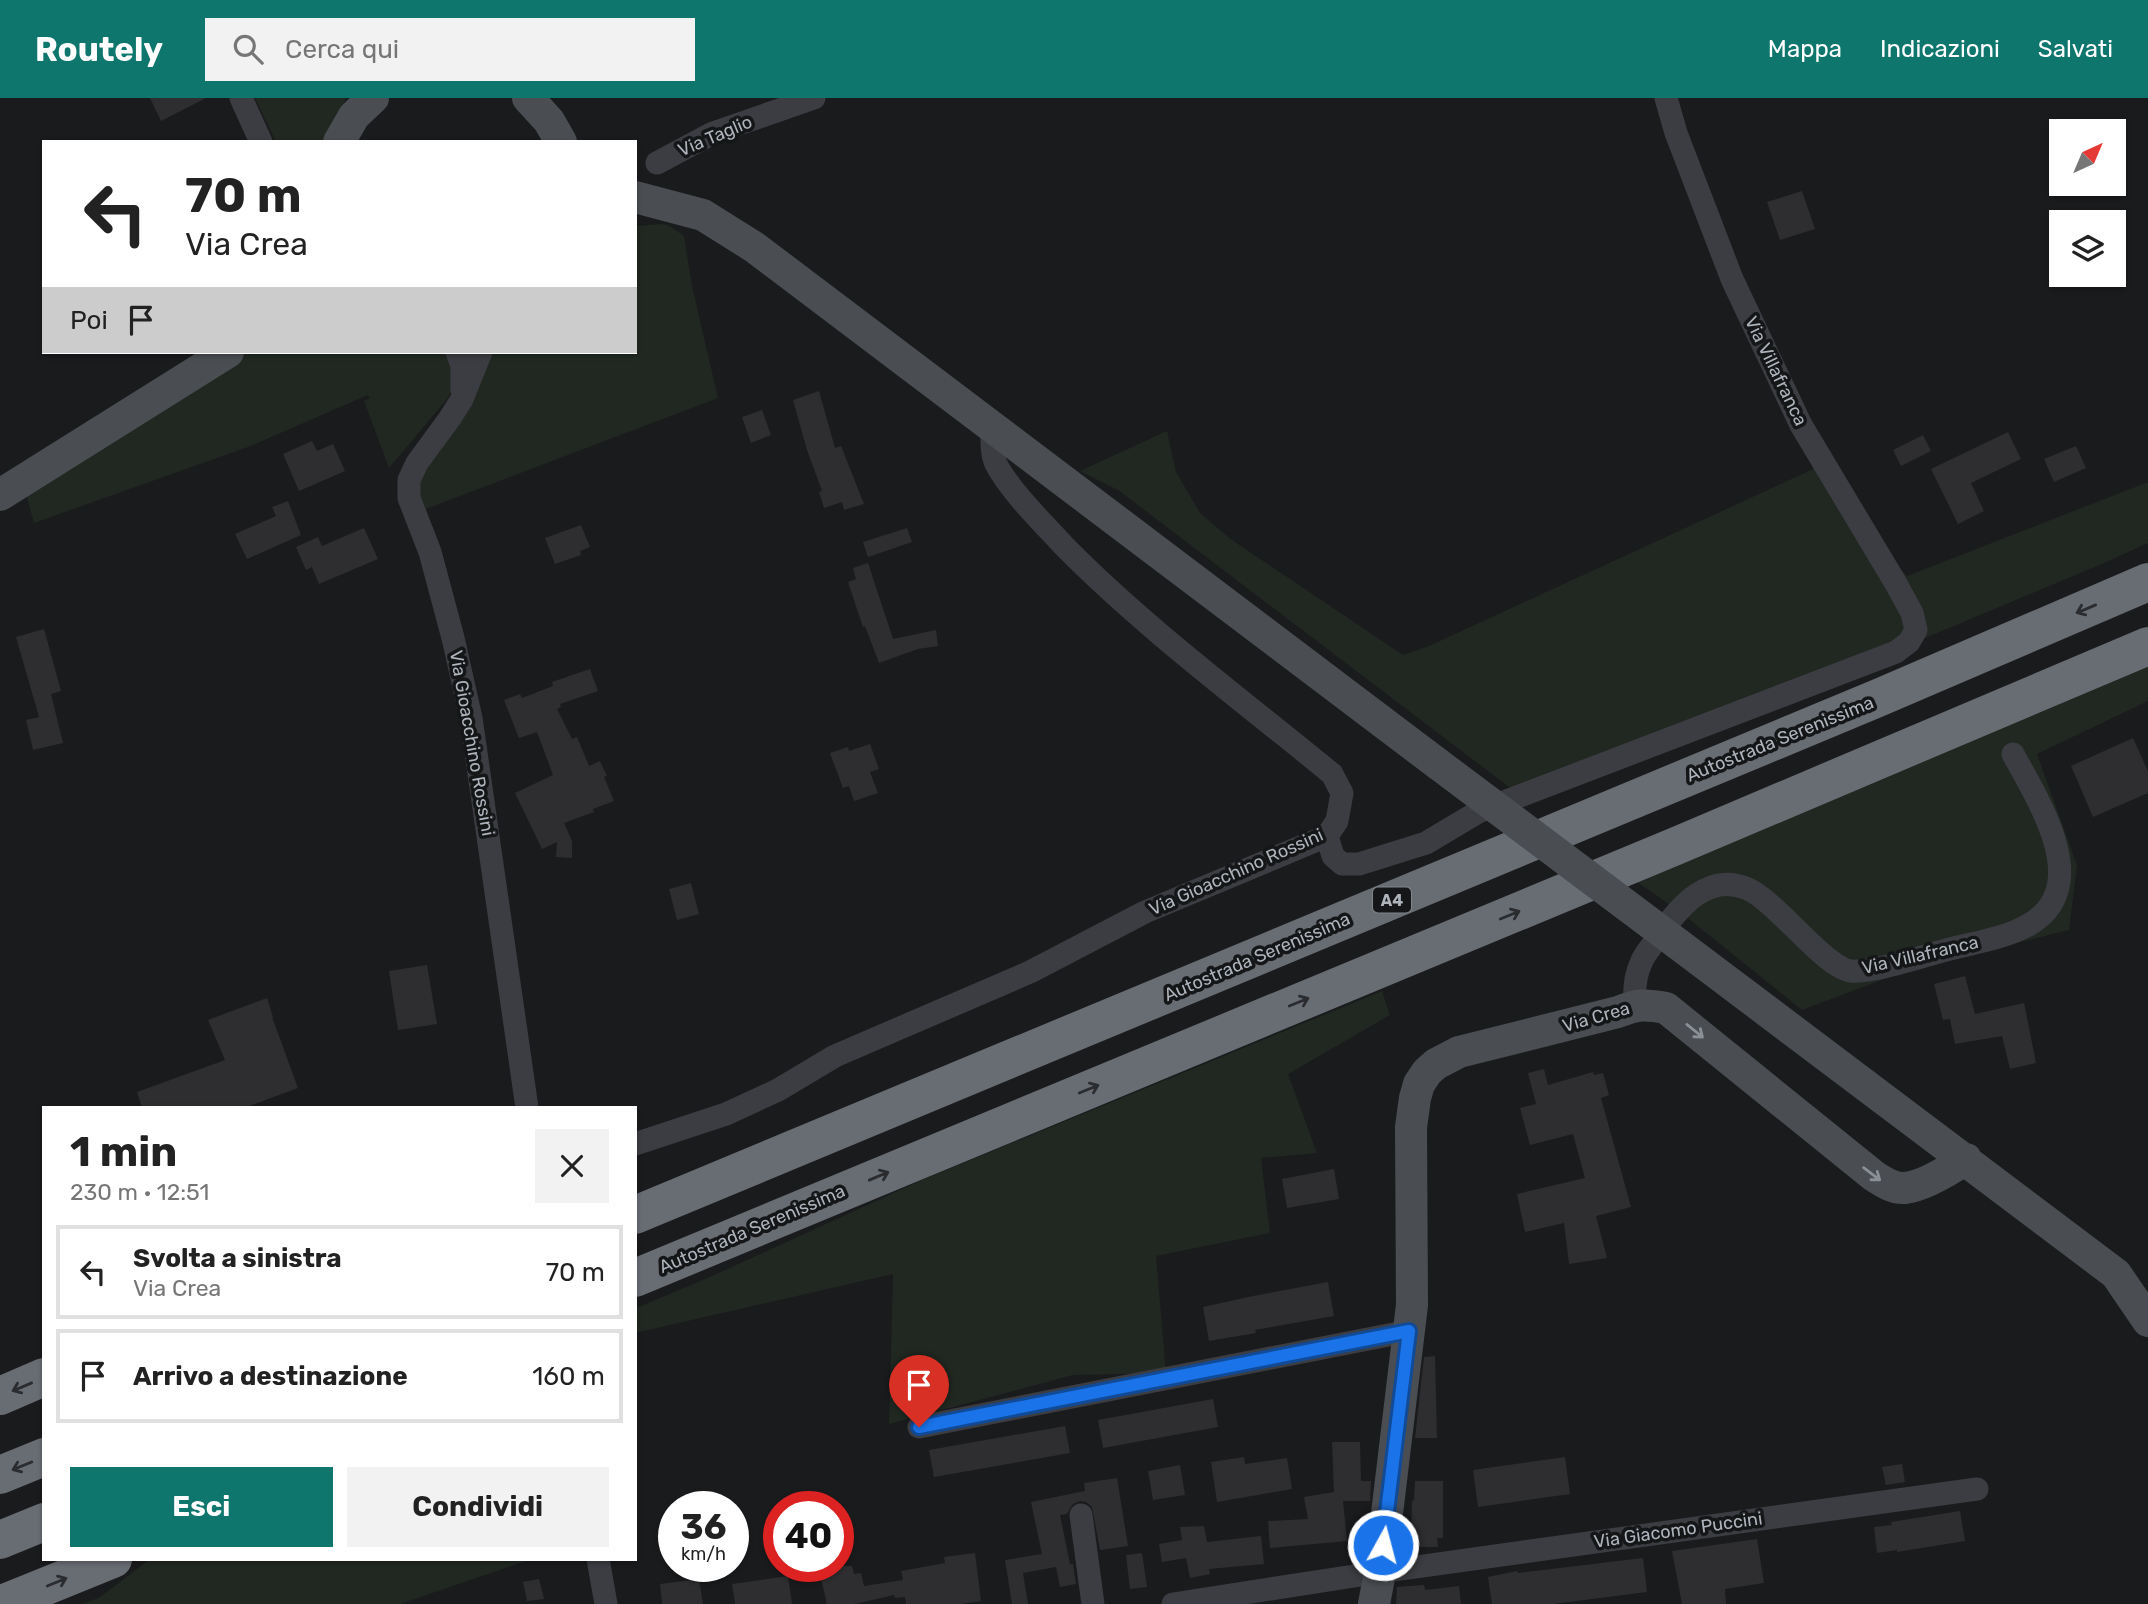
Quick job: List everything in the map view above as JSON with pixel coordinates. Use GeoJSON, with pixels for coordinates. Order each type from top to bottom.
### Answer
{"type":"FeatureCollection","features":[{"type":"Feature","properties":{"kind":"highway","name":"Autostrada Serenissima"},"geometry":{"type":"LineString","coordinates":[[637,1214],[1878,698],[2148,582]]}},
{"type":"Feature","properties":{"kind":"highway","name":"Autostrada Serenissima"},"geometry":{"type":"LineString","coordinates":[[637,1277],[1676,846],[2148,646]]}},
{"type":"Feature","properties":{"kind":"highway"},"geometry":{"type":"LineString","coordinates":[[637,1186],[738,1152],[1475,849],[1636,797]]}},
{"type":"Feature","properties":{"kind":"highway"},"geometry":{"type":"LineString","coordinates":[[637,1297],[676,1282],[789,1214]]}},
{"type":"Feature","properties":{"kind":"highway"},"geometry":{"type":"LineString","coordinates":[[0,1396],[42,1378]]}},
{"type":"Feature","properties":{"kind":"highway"},"geometry":{"type":"LineString","coordinates":[[0,1475],[42,1458]]}},
{"type":"Feature","properties":{"kind":"highway"},"geometry":{"type":"LineString","coordinates":[[0,1540],[42,1523]]}},
{"type":"Feature","properties":{"kind":"highway"},"geometry":{"type":"LineString","coordinates":[[2,1604],[108,1561]]}},
{"type":"Feature","properties":{"kind":"main road"},"geometry":{"type":"LineString","coordinates":[[527,98],[549,121],[560,140]]}},
{"type":"Feature","properties":{"kind":"main road"},"geometry":{"type":"LineString","coordinates":[[637,198],[703,215],[754,247],[2116,1274],[2148,1321]]}},
{"type":"Feature","properties":{"kind":"main road"},"geometry":{"type":"LineString","coordinates":[[637,218],[703,215]]}},
{"type":"Feature","properties":{"kind":"main road"},"geometry":{"type":"LineString","coordinates":[[0,495],[225,354]]}},
{"type":"Feature","properties":{"kind":"main road","name":"Via Crea"},"geometry":{"type":"LineString","coordinates":[[1374,1604],[1412,1306],[1411,1128],[1419,1084],[1436,1063],[1459,1052],[1646,1004],[1666,1008],[1888,1185],[1905,1188],[1918,1185],[1966,1159]]}},
{"type":"Feature","properties":{"kind":"main road"},"geometry":{"type":"LineString","coordinates":[[2116,1274],[2148,1284]]}},
{"type":"Feature","properties":{"kind":"street"},"geometry":{"type":"LineString","coordinates":[[241,98],[260,140]]}},
{"type":"Feature","properties":{"kind":"street","name":"Via Taglio"},"geometry":{"type":"LineString","coordinates":[[657,163],[713,133],[814,98]]}},
{"type":"Feature","properties":{"kind":"street","name":"Via Villafranca"},"geometry":{"type":"LineString","coordinates":[[1326,836],[1333,856],[1342,864],[1359,864],[1426,843],[1478,811],[1896,652],[1909,642],[1916,630],[1912,613],[1895,582],[1801,425],[1732,279],[1676,133],[1666,98]]}},
{"type":"Feature","properties":{"kind":"street"},"geometry":{"type":"LineString","coordinates":[[458,354],[462,366],[462,399]]}},
{"type":"Feature","properties":{"kind":"street","name":"Via Gioacchino Rossini"},"geometry":{"type":"LineString","coordinates":[[480,354],[462,399],[417,463],[409,480],[409,498],[430,552],[471,718],[527,1106]]}},
{"type":"Feature","properties":{"kind":"street","name":"Via Gioacchino Rossini"},"geometry":{"type":"LineString","coordinates":[[637,1143],[726,1114],[778,1090],[835,1056],[1030,972],[1145,912],[1326,836],[1337,821],[1342,793],[1332,774],[1132,610],[1083,564],[1018,495],[995,462],[992,427]]}},
{"type":"Feature","properties":{"kind":"street","name":"Via Villafranca"},"geometry":{"type":"LineString","coordinates":[[1635,1005],[1641,962],[1675,913],[1696,894],[1716,884],[1747,888],[1788,921],[1834,964],[1848,971],[1879,967],[1970,944],[2015,932],[2030,924],[2046,911],[2053,901],[2059,887],[2060,874],[2053,834],[2045,812],[2013,754]]}},
{"type":"Feature","properties":{"kind":"street"},"geometry":{"type":"LineString","coordinates":[[919,1427],[1409,1331]]}},
{"type":"Feature","properties":{"kind":"street","name":"Via Giacomo Puccini"},"geometry":{"type":"LineString","coordinates":[[1380,1572],[1977,1489]]}},
{"type":"Feature","properties":{"kind":"street"},"geometry":{"type":"LineString","coordinates":[[1081,1516],[1093,1604]]}},
{"type":"Feature","properties":{"kind":"street"},"geometry":{"type":"LineString","coordinates":[[598,1561],[606,1604]]}},
{"type":"Feature","properties":{"kind":"street"},"geometry":{"type":"LineString","coordinates":[[1173,1604],[1380,1572]]}},
{"type":"Feature","properties":{"kind":"shaded area"},"geometry":{"type":"Polygon","coordinates":[[[255,98],[346,98],[326,140],[275,140],[255,98]]]}},
{"type":"Feature","properties":{"kind":"shaded area"},"geometry":{"type":"Polygon","coordinates":[[[663,224],[684,236],[692,286],[718,398],[423,510],[417,489],[482,354],[637,354],[637,226],[663,224]]]}},
{"type":"Feature","properties":{"kind":"shaded area"},"geometry":{"type":"Polygon","coordinates":[[[240,354],[451,354],[455,382],[448,398],[389,468],[364,401],[370,398],[368,395],[248,447],[34,523],[25,491],[240,354]]]}},
{"type":"Feature","properties":{"kind":"shaded area"},"geometry":{"type":"Polygon","coordinates":[[[1167,431],[1176,472],[1200,513],[1232,540],[1403,655],[1429,646],[1822,465],[1850,517],[1907,576],[2148,482],[2148,543],[1530,803],[1118,490],[1080,471],[1167,431]]]}},
{"type":"Feature","properties":{"kind":"shaded area"},"geometry":{"type":"Polygon","coordinates":[[[2148,665],[2148,701],[2037,754],[2077,865],[2069,930],[1911,969],[1802,1010],[1679,911],[1637,882],[2148,665]]]}},
{"type":"Feature","properties":{"kind":"shaded area"},"geometry":{"type":"Polygon","coordinates":[[[1382,991],[1390,1015],[1288,1074],[1317,1153],[1261,1158],[1270,1233],[1156,1256],[1166,1373],[1073,1375],[889,1424],[893,1274],[637,1333],[637,1307],[922,1180],[1382,991]]]}},
{"type":"Feature","properties":{"kind":"shaded area"},"geometry":{"type":"Polygon","coordinates":[[[147,1561],[526,1561],[400,1604],[84,1604],[100,1597],[147,1561]]]}},
{"type":"Feature","properties":{"kind":"building"},"geometry":{"type":"Polygon","coordinates":[[[150,98],[206,98],[161,121],[150,98]]]}},
{"type":"Feature","properties":{"kind":"building"},"geometry":{"type":"Polygon","coordinates":[[[1802,191],[1815,229],[1780,240],[1767,202],[1802,191]]]}},
{"type":"Feature","properties":{"kind":"building"},"geometry":{"type":"Polygon","coordinates":[[[819,391],[835,448],[841,446],[864,504],[844,510],[842,502],[824,508],[819,492],[822,491],[793,400],[819,391]]]}},
{"type":"Feature","properties":{"kind":"building"},"geometry":{"type":"Polygon","coordinates":[[[762,410],[771,435],[751,443],[742,417],[762,410]]]}},
{"type":"Feature","properties":{"kind":"building"},"geometry":{"type":"Polygon","coordinates":[[[2008,432],[2021,459],[1971,483],[1984,511],[1958,524],[1931,469],[2008,432]]]}},
{"type":"Feature","properties":{"kind":"building"},"geometry":{"type":"Polygon","coordinates":[[[1923,435],[1931,451],[1901,466],[1893,450],[1923,435]]]}},
{"type":"Feature","properties":{"kind":"building"},"geometry":{"type":"Polygon","coordinates":[[[312,441],[317,451],[333,444],[345,471],[299,491],[283,454],[312,441]]]}},
{"type":"Feature","properties":{"kind":"building"},"geometry":{"type":"Polygon","coordinates":[[[2076,446],[2086,468],[2054,482],[2044,459],[2076,446]]]}},
{"type":"Feature","properties":{"kind":"building"},"geometry":{"type":"Polygon","coordinates":[[[288,501],[301,535],[247,559],[235,534],[276,516],[272,507],[288,501]]]}},
{"type":"Feature","properties":{"kind":"building"},"geometry":{"type":"Polygon","coordinates":[[[581,525],[590,547],[580,551],[581,555],[555,564],[545,538],[581,525]]]}},
{"type":"Feature","properties":{"kind":"building"},"geometry":{"type":"Polygon","coordinates":[[[364,528],[378,559],[319,584],[312,567],[306,570],[296,547],[318,537],[322,546],[364,528]]]}},
{"type":"Feature","properties":{"kind":"building"},"geometry":{"type":"Polygon","coordinates":[[[907,528],[912,542],[868,557],[863,542],[907,528]]]}},
{"type":"Feature","properties":{"kind":"building"},"geometry":{"type":"Polygon","coordinates":[[[868,563],[893,639],[936,630],[938,646],[918,649],[879,663],[848,582],[856,579],[853,568],[868,563]]]}},
{"type":"Feature","properties":{"kind":"building"},"geometry":{"type":"Polygon","coordinates":[[[44,629],[61,691],[51,694],[63,743],[33,750],[26,720],[39,717],[16,637],[44,629]]]}},
{"type":"Feature","properties":{"kind":"building"},"geometry":{"type":"Polygon","coordinates":[[[590,669],[598,691],[560,704],[561,707],[557,709],[572,739],[577,737],[589,766],[600,761],[614,801],[564,823],[572,841],[572,858],[556,857],[557,842],[542,849],[515,793],[553,775],[537,732],[519,738],[504,700],[520,694],[522,698],[553,686],[552,682],[590,669]]]}},
{"type":"Feature","properties":{"kind":"building"},"geometry":{"type":"Polygon","coordinates":[[[2133,738],[2148,771],[2148,793],[2093,817],[2071,766],[2133,738]]]}},
{"type":"Feature","properties":{"kind":"building"},"geometry":{"type":"Polygon","coordinates":[[[870,744],[879,769],[870,772],[878,793],[854,801],[849,786],[843,788],[830,753],[848,747],[849,751],[870,744]]]}},
{"type":"Feature","properties":{"kind":"building"},"geometry":{"type":"Polygon","coordinates":[[[691,883],[699,914],[677,920],[669,889],[691,883]]]}},
{"type":"Feature","properties":{"kind":"building"},"geometry":{"type":"Polygon","coordinates":[[[427,965],[437,1024],[398,1030],[389,971],[427,965]]]}},
{"type":"Feature","properties":{"kind":"building"},"geometry":{"type":"Polygon","coordinates":[[[1965,976],[1975,1014],[2024,1003],[2036,1063],[2010,1069],[2002,1036],[1955,1044],[1950,1019],[1943,1020],[1934,984],[1965,976]]]}},
{"type":"Feature","properties":{"kind":"building"},"geometry":{"type":"Polygon","coordinates":[[[267,998],[298,1088],[249,1106],[141,1106],[137,1092],[225,1060],[208,1020],[267,998]]]}},
{"type":"Feature","properties":{"kind":"building"},"geometry":{"type":"Polygon","coordinates":[[[1544,1069],[1548,1085],[1593,1072],[1594,1075],[1603,1073],[1609,1095],[1601,1098],[1631,1207],[1596,1216],[1607,1258],[1569,1264],[1564,1223],[1525,1232],[1517,1194],[1585,1178],[1573,1134],[1530,1145],[1520,1108],[1536,1104],[1528,1073],[1544,1069]]]}},
{"type":"Feature","properties":{"kind":"building"},"geometry":{"type":"Polygon","coordinates":[[[1334,1169],[1339,1199],[1287,1208],[1282,1179],[1334,1169]]]}},
{"type":"Feature","properties":{"kind":"building"},"geometry":{"type":"Polygon","coordinates":[[[1328,1282],[1334,1316],[1209,1341],[1203,1307],[1328,1282]]]}},
{"type":"Feature","properties":{"kind":"building"},"geometry":{"type":"Polygon","coordinates":[[[1435,1356],[1437,1438],[1415,1438],[1424,1357],[1435,1356]]]}},
{"type":"Feature","properties":{"kind":"building"},"geometry":{"type":"Polygon","coordinates":[[[1213,1399],[1218,1427],[1103,1448],[1098,1420],[1213,1399]]]}},
{"type":"Feature","properties":{"kind":"building"},"geometry":{"type":"Polygon","coordinates":[[[1065,1426],[1070,1453],[934,1477],[929,1450],[1065,1426]]]}},
{"type":"Feature","properties":{"kind":"building"},"geometry":{"type":"Polygon","coordinates":[[[1332,1442],[1360,1442],[1361,1481],[1371,1481],[1370,1501],[1343,1501],[1347,1541],[1270,1548],[1268,1521],[1308,1519],[1304,1497],[1334,1492],[1332,1442]]]}},
{"type":"Feature","properties":{"kind":"building"},"geometry":{"type":"Polygon","coordinates":[[[1244,1457],[1245,1464],[1287,1458],[1292,1489],[1217,1502],[1211,1462],[1244,1457]]]}},
{"type":"Feature","properties":{"kind":"building"},"geometry":{"type":"Polygon","coordinates":[[[1565,1457],[1570,1494],[1478,1507],[1473,1470],[1565,1457]]]}},
{"type":"Feature","properties":{"kind":"building"},"geometry":{"type":"Polygon","coordinates":[[[1902,1464],[1905,1482],[1886,1485],[1882,1467],[1902,1464]]]}},
{"type":"Feature","properties":{"kind":"building"},"geometry":{"type":"Polygon","coordinates":[[[1180,1465],[1185,1495],[1153,1500],[1148,1471],[1180,1465]]]}},
{"type":"Feature","properties":{"kind":"building"},"geometry":{"type":"Polygon","coordinates":[[[1117,1478],[1128,1546],[1100,1550],[1092,1507],[1080,1501],[1073,1504],[1067,1514],[1060,1515],[1076,1584],[1060,1587],[1056,1567],[1023,1573],[1028,1604],[1012,1604],[1005,1560],[1042,1554],[1031,1502],[1085,1491],[1084,1483],[1117,1478]]]}},
{"type":"Feature","properties":{"kind":"building"},"geometry":{"type":"Polygon","coordinates":[[[1415,1481],[1443,1481],[1443,1538],[1437,1538],[1438,1547],[1411,1547],[1415,1481]]]}},
{"type":"Feature","properties":{"kind":"building"},"geometry":{"type":"Polygon","coordinates":[[[1960,1511],[1965,1541],[1877,1553],[1874,1527],[1960,1511]]]}},
{"type":"Feature","properties":{"kind":"building"},"geometry":{"type":"Polygon","coordinates":[[[1204,1526],[1207,1542],[1261,1536],[1264,1564],[1209,1569],[1210,1574],[1190,1578],[1186,1558],[1162,1562],[1159,1544],[1182,1540],[1180,1527],[1204,1526]]]}},
{"type":"Feature","properties":{"kind":"building"},"geometry":{"type":"Polygon","coordinates":[[[1757,1539],[1764,1583],[1725,1589],[1726,1604],[1682,1604],[1672,1551],[1757,1539]]]}},
{"type":"Feature","properties":{"kind":"building"},"geometry":{"type":"Polygon","coordinates":[[[975,1553],[981,1601],[960,1604],[906,1604],[905,1597],[895,1598],[894,1595],[855,1604],[827,1604],[822,1582],[854,1582],[854,1574],[861,1573],[864,1586],[903,1580],[901,1571],[945,1563],[944,1557],[975,1553]]]}},
{"type":"Feature","properties":{"kind":"building"},"geometry":{"type":"Polygon","coordinates":[[[1142,1553],[1147,1587],[1130,1589],[1126,1555],[1142,1553]]]}},
{"type":"Feature","properties":{"kind":"building"},"geometry":{"type":"Polygon","coordinates":[[[1643,1558],[1647,1592],[1553,1604],[1492,1604],[1488,1577],[1517,1571],[1643,1558]]]}},
{"type":"Feature","properties":{"kind":"building"},"geometry":{"type":"Polygon","coordinates":[[[539,1579],[544,1599],[527,1601],[523,1582],[539,1579]]]}},
{"type":"Feature","properties":{"kind":"building"},"geometry":{"type":"Polygon","coordinates":[[[763,1580],[763,1582],[789,1582],[792,1604],[735,1604],[732,1584],[763,1580]]]}},
{"type":"Feature","properties":{"kind":"building"},"geometry":{"type":"Polygon","coordinates":[[[699,1582],[703,1604],[662,1604],[660,1584],[699,1582]]]}},
{"type":"Feature","properties":{"kind":"building"},"geometry":{"type":"Polygon","coordinates":[[[1424,1585],[1425,1590],[1459,1586],[1461,1604],[1396,1604],[1397,1587],[1424,1585]]]}},
{"type":"Feature","properties":{"kind":"route"},"geometry":{"type":"LineString","coordinates":[[919,1427],[1409,1331],[1383,1545]]}}]}
